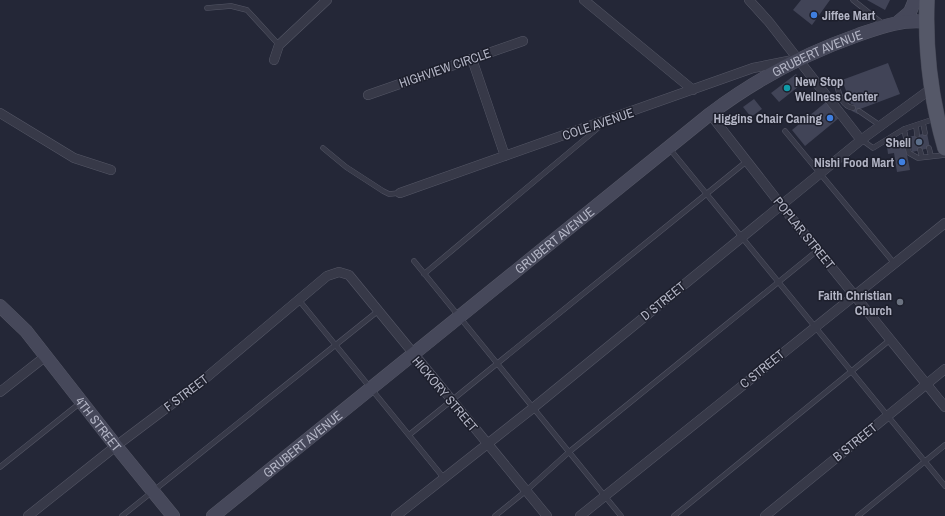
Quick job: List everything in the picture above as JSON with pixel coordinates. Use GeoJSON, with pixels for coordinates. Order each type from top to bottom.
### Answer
{"type":"FeatureCollection","features":[{"type":"Feature","properties":{"kind":"main road"},"geometry":{"type":"LineString","coordinates":[[927,0],[927,22],[932,88],[945,148]]}},
{"type":"Feature","properties":{"kind":"street"},"geometry":{"type":"LineString","coordinates":[[274,60],[279,46],[327,0]]}},
{"type":"Feature","properties":{"kind":"street"},"geometry":{"type":"LineString","coordinates":[[584,0],[693,90]]}},
{"type":"Feature","properties":{"kind":"street"},"geometry":{"type":"LineString","coordinates":[[749,0],[762,12],[861,140]]}},
{"type":"Feature","properties":{"kind":"street"},"geometry":{"type":"LineString","coordinates":[[891,24],[910,12],[915,0]]}},
{"type":"Feature","properties":{"kind":"street","name":"GRUBERT AVENUE"},"geometry":{"type":"LineString","coordinates":[[213,516],[710,114],[755,82],[797,59],[891,24],[927,22]]}},
{"type":"Feature","properties":{"kind":"street","name":"HIGHVIEW CIRCLE"},"geometry":{"type":"LineString","coordinates":[[368,95],[523,41]]}},
{"type":"Feature","properties":{"kind":"street"},"geometry":{"type":"LineString","coordinates":[[472,59],[505,156]]}},
{"type":"Feature","properties":{"kind":"street","name":"COLE AVENUE"},"geometry":{"type":"LineString","coordinates":[[400,193],[764,65],[797,59]]}},
{"type":"Feature","properties":{"kind":"street","name":"D STREET"},"geometry":{"type":"LineString","coordinates":[[396,516],[486,443],[533,408],[861,140],[932,88]]}},
{"type":"Feature","properties":{"kind":"street"},"geometry":{"type":"LineString","coordinates":[[0,113],[74,158],[111,170]]}},
{"type":"Feature","properties":{"kind":"street","name":"POPLAR STREET"},"geometry":{"type":"LineString","coordinates":[[710,114],[781,205],[945,406]]}},
{"type":"Feature","properties":{"kind":"street","name":"C STREET"},"geometry":{"type":"LineString","coordinates":[[580,516],[945,223]]}},
{"type":"Feature","properties":{"kind":"street","name":"F STREET"},"geometry":{"type":"LineString","coordinates":[[28,516],[116,446],[201,382],[298,299],[329,275],[343,272]]}},
{"type":"Feature","properties":{"kind":"street","name":"HICKORY STREET"},"geometry":{"type":"LineString","coordinates":[[343,272],[349,275],[547,516]]}},
{"type":"Feature","properties":{"kind":"street","name":"4TH STREET"},"geometry":{"type":"LineString","coordinates":[[0,306],[26,330],[116,446],[174,516]]}},
{"type":"Feature","properties":{"kind":"street"},"geometry":{"type":"LineString","coordinates":[[0,392],[46,356]]}},
{"type":"Feature","properties":{"kind":"street","name":"B STREET"},"geometry":{"type":"LineString","coordinates":[[765,516],[945,369]]}},
{"type":"Feature","properties":{"kind":"lane"},"geometry":{"type":"LineString","coordinates":[[854,0],[891,24]]}},
{"type":"Feature","properties":{"kind":"lane"},"geometry":{"type":"LineString","coordinates":[[207,8],[231,6],[247,10],[279,46]]}},
{"type":"Feature","properties":{"kind":"lane"},"geometry":{"type":"LineString","coordinates":[[836,82],[843,103],[847,107],[853,108]]}},
{"type":"Feature","properties":{"kind":"lane"},"geometry":{"type":"LineString","coordinates":[[859,111],[881,126]]}},
{"type":"Feature","properties":{"kind":"lane"},"geometry":{"type":"LineString","coordinates":[[861,140],[873,148],[904,129],[938,118]]}},
{"type":"Feature","properties":{"kind":"lane"},"geometry":{"type":"LineString","coordinates":[[424,274],[607,120]]}},
{"type":"Feature","properties":{"kind":"lane"},"geometry":{"type":"LineString","coordinates":[[923,123],[925,133]]}},
{"type":"Feature","properties":{"kind":"lane"},"geometry":{"type":"LineString","coordinates":[[916,125],[917,135]]}},
{"type":"Feature","properties":{"kind":"lane"},"geometry":{"type":"LineString","coordinates":[[904,129],[909,153],[918,158],[945,155]]}},
{"type":"Feature","properties":{"kind":"lane"},"geometry":{"type":"LineString","coordinates":[[785,131],[894,263]]}},
{"type":"Feature","properties":{"kind":"lane"},"geometry":{"type":"LineString","coordinates":[[322,148],[346,167],[383,191],[389,194],[400,193]]}},
{"type":"Feature","properties":{"kind":"lane"},"geometry":{"type":"LineString","coordinates":[[669,148],[705,194],[742,237],[945,486]]}},
{"type":"Feature","properties":{"kind":"lane"},"geometry":{"type":"LineString","coordinates":[[929,148],[930,156]]}},
{"type":"Feature","properties":{"kind":"lane"},"geometry":{"type":"LineString","coordinates":[[920,150],[922,157]]}},
{"type":"Feature","properties":{"kind":"lane"},"geometry":{"type":"LineString","coordinates":[[409,435],[747,161]]}},
{"type":"Feature","properties":{"kind":"lane"},"geometry":{"type":"LineString","coordinates":[[495,516],[527,490],[569,452],[818,250]]}},
{"type":"Feature","properties":{"kind":"lane"},"geometry":{"type":"LineString","coordinates":[[414,261],[621,516]]}},
{"type":"Feature","properties":{"kind":"lane"},"geometry":{"type":"LineString","coordinates":[[298,299],[443,477]]}},
{"type":"Feature","properties":{"kind":"lane"},"geometry":{"type":"LineString","coordinates":[[122,516],[378,311]]}},
{"type":"Feature","properties":{"kind":"lane"},"geometry":{"type":"LineString","coordinates":[[674,516],[891,339]]}},
{"type":"Feature","properties":{"kind":"lane"},"geometry":{"type":"LineString","coordinates":[[0,467],[82,402]]}},
{"type":"Feature","properties":{"kind":"lane"},"geometry":{"type":"LineString","coordinates":[[858,516],[945,445]]}},
{"type":"Feature","properties":{"kind":"building"},"geometry":{"type":"Polygon","coordinates":[[[801,0],[830,0],[812,25],[793,10],[801,0]]]}},
{"type":"Feature","properties":{"kind":"building"},"geometry":{"type":"Polygon","coordinates":[[[867,0],[890,0],[885,10],[867,0]]]}},
{"type":"Feature","properties":{"kind":"building"},"geometry":{"type":"Polygon","coordinates":[[[888,63],[900,94],[860,109],[858,114],[852,111],[854,105],[851,104],[842,80],[888,63]]]}},
{"type":"Feature","properties":{"kind":"building","name":"New Stop Wellness Center"},"geometry":{"type":"Polygon","coordinates":[[[796,74],[803,83],[779,102],[771,93],[796,74]]]}},
{"type":"Feature","properties":{"kind":"building"},"geometry":{"type":"Polygon","coordinates":[[[754,99],[762,109],[751,117],[743,107],[754,99]]]}},
{"type":"Feature","properties":{"kind":"building"},"geometry":{"type":"Polygon","coordinates":[[[826,102],[839,118],[805,146],[792,130],[826,102]]]}},
{"type":"Feature","properties":{"kind":"building","name":"Shell"},"geometry":{"type":"Polygon","coordinates":[[[927,133],[930,148],[912,152],[908,137],[927,133]]]}},
{"type":"Feature","properties":{"kind":"building","name":"Nishi Food Mart"},"geometry":{"type":"Polygon","coordinates":[[[904,139],[910,170],[897,172],[894,153],[888,154],[887,146],[890,145],[889,142],[904,139]]]}},
{"type":"Feature","properties":{"kind":"place","name":"Jiffee Mart"},"geometry":{"type":"Point","coordinates":[814,15]}},
{"type":"Feature","properties":{"kind":"place","name":"New Stop Wellness Center"},"geometry":{"type":"Point","coordinates":[787,88]}},
{"type":"Feature","properties":{"kind":"place","name":"Higgins Chair Caning"},"geometry":{"type":"Point","coordinates":[830,118]}},
{"type":"Feature","properties":{"kind":"place","name":"Shell"},"geometry":{"type":"Point","coordinates":[919,142]}},
{"type":"Feature","properties":{"kind":"place","name":"Nishi Food Mart"},"geometry":{"type":"Point","coordinates":[902,162]}},
{"type":"Feature","properties":{"kind":"place","name":"Faith Christian Church"},"geometry":{"type":"Point","coordinates":[900,302]}}]}
